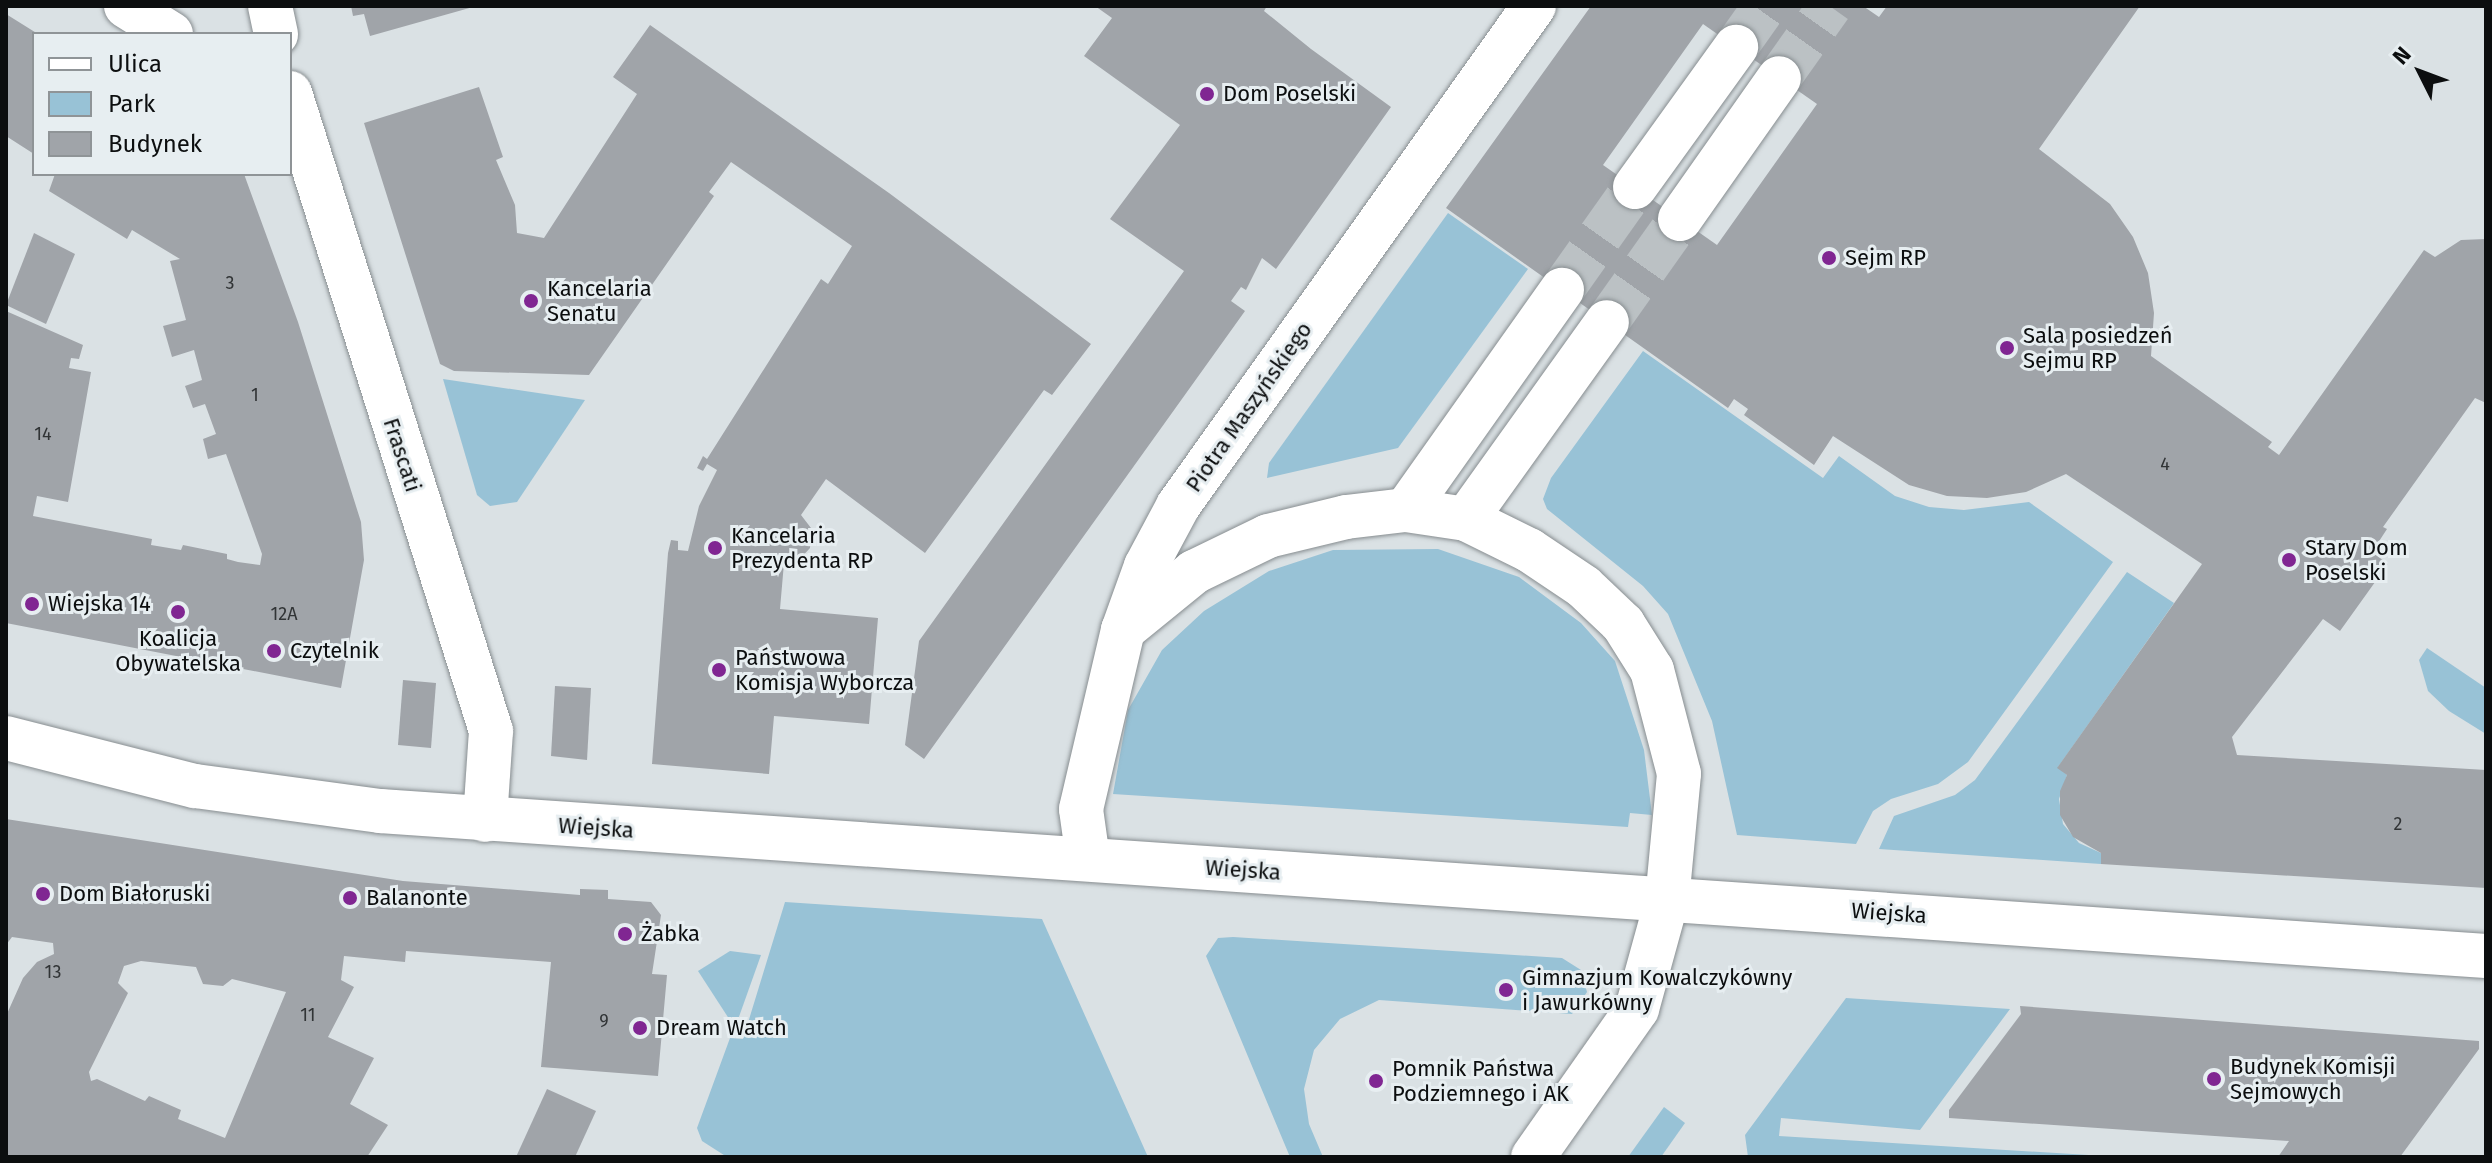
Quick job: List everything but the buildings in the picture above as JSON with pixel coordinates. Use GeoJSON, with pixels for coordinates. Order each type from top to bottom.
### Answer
{"type":"FeatureCollection","features":[{"type":"Feature","properties":{"kind":"street"},"geometry":{"type":"LineString","coordinates":[[126,6],[168,32]]}},
{"type":"Feature","properties":{"kind":"street"},"geometry":{"type":"LineString","coordinates":[[270,6],[276,32]]}},
{"type":"Feature","properties":{"kind":"street","name":"Piotra Maszyńskiego"},"geometry":{"type":"LineString","coordinates":[[1088,859],[1081,809],[1123,630],[1146,566],[1178,506],[1534,6]]}},
{"type":"Feature","properties":{"kind":"street"},"geometry":{"type":"LineString","coordinates":[[1635,187],[1736,47]]}},
{"type":"Feature","properties":{"kind":"street"},"geometry":{"type":"LineString","coordinates":[[1680,219],[1779,78]]}},
{"type":"Feature","properties":{"kind":"street","name":"Frascati"},"geometry":{"type":"LineString","coordinates":[[292,107],[491,731],[485,820]]}},
{"type":"Feature","properties":{"kind":"street"},"geometry":{"type":"LineString","coordinates":[[1406,510],[1562,290]]}},
{"type":"Feature","properties":{"kind":"street"},"geometry":{"type":"LineString","coordinates":[[1466,519],[1607,322]]}},
{"type":"Feature","properties":{"kind":"street"},"geometry":{"type":"LineString","coordinates":[[1123,630],[1194,572],[1268,536],[1346,517],[1406,510],[1466,519],[1529,550],[1584,587],[1623,624],[1652,670],[1679,774],[1667,900],[1637,1009],[1533,1157]]}},
{"type":"Feature","properties":{"kind":"street","name":"Wiejska"},"geometry":{"type":"LineString","coordinates":[[6,738],[195,786],[485,820],[2486,956]]}},
{"type":"Feature","properties":{"kind":"green space"},"geometry":{"type":"Polygon","coordinates":[[[1448,213],[1528,269],[1398,448],[1267,478],[1269,463],[1448,213]]]}},
{"type":"Feature","properties":{"kind":"green space"},"geometry":{"type":"Polygon","coordinates":[[[1643,351],[1823,478],[1839,456],[1895,496],[1929,507],[1964,510],[2029,502],[2113,562],[1968,762],[1938,784],[1891,799],[1873,811],[1856,844],[1737,835],[1712,721],[1668,614],[1643,586],[1547,509],[1543,499],[1551,478],[1643,351]]]}},
{"type":"Feature","properties":{"kind":"green space"},"geometry":{"type":"Polygon","coordinates":[[[443,379],[585,400],[517,502],[490,506],[477,495],[443,379]]]}},
{"type":"Feature","properties":{"kind":"green space"},"geometry":{"type":"Polygon","coordinates":[[[1438,549],[1519,577],[1581,623],[1615,661],[1644,750],[1652,815],[1630,813],[1628,827],[1113,794],[1128,710],[1162,650],[1204,611],[1269,571],[1333,550],[1438,549]]]}},
{"type":"Feature","properties":{"kind":"green space"},"geometry":{"type":"Polygon","coordinates":[[[2127,572],[2174,603],[2058,767],[2067,775],[2059,799],[2063,824],[2079,843],[2101,853],[2101,864],[1879,849],[1894,816],[1955,795],[1975,780],[2127,572]]]}},
{"type":"Feature","properties":{"kind":"green space"},"geometry":{"type":"Polygon","coordinates":[[[2427,648],[2486,688],[2486,734],[2449,711],[2428,691],[2419,660],[2427,648]]]}},
{"type":"Feature","properties":{"kind":"green space"},"geometry":{"type":"Polygon","coordinates":[[[785,902],[1042,919],[1148,1157],[727,1157],[702,1141],[697,1128],[730,1038],[743,1039],[785,902]]]}},
{"type":"Feature","properties":{"kind":"green space"},"geometry":{"type":"Polygon","coordinates":[[[1218,938],[1562,958],[1581,970],[1587,992],[1572,1014],[1379,1000],[1340,1019],[1314,1050],[1304,1089],[1309,1124],[1323,1157],[1290,1157],[1206,956],[1218,938]]]}},
{"type":"Feature","properties":{"kind":"green space"},"geometry":{"type":"Polygon","coordinates":[[[730,951],[761,955],[735,1028],[698,971],[730,951]]]}},
{"type":"Feature","properties":{"kind":"green space"},"geometry":{"type":"Polygon","coordinates":[[[1846,998],[2010,1009],[1920,1130],[1781,1118],[1779,1136],[2121,1157],[1748,1157],[1745,1135],[1846,998]]]}},
{"type":"Feature","properties":{"kind":"green space"},"geometry":{"type":"Polygon","coordinates":[[[1664,1107],[1685,1123],[1661,1157],[1628,1157],[1664,1107]]]}},
{"type":"Feature","properties":{"kind":"tunnel"},"geometry":{"type":"LineString","coordinates":[[1736,47],[1765,6]]}},
{"type":"Feature","properties":{"kind":"tunnel"},"geometry":{"type":"LineString","coordinates":[[1779,78],[1830,6]]}},
{"type":"Feature","properties":{"kind":"tunnel"},"geometry":{"type":"LineString","coordinates":[[1562,290],[1635,187]]}},
{"type":"Feature","properties":{"kind":"tunnel"},"geometry":{"type":"LineString","coordinates":[[1607,322],[1680,219]]}},
{"type":"Feature","properties":{"kind":"place","name":"Dom Poselski"},"geometry":{"type":"Point","coordinates":[1207,94]}},
{"type":"Feature","properties":{"kind":"place","name":"Sejm RP"},"geometry":{"type":"Point","coordinates":[1829,258]}},
{"type":"Feature","properties":{"kind":"place","name":"Kancelaria Senatu"},"geometry":{"type":"Point","coordinates":[531,301]}},
{"type":"Feature","properties":{"kind":"place","name":"Sala posiedzeń Sejmu RP"},"geometry":{"type":"Point","coordinates":[2007,348]}},
{"type":"Feature","properties":{"kind":"place","name":"Kancelaria Prezydenta RP"},"geometry":{"type":"Point","coordinates":[715,548]}},
{"type":"Feature","properties":{"kind":"place","name":"Stary Dom Poselski"},"geometry":{"type":"Point","coordinates":[2289,560]}},
{"type":"Feature","properties":{"kind":"place","name":"Wiejska 14"},"geometry":{"type":"Point","coordinates":[32,604]}},
{"type":"Feature","properties":{"kind":"place","name":"Koalicja Obywatelska"},"geometry":{"type":"Point","coordinates":[178,612]}},
{"type":"Feature","properties":{"kind":"place","name":"Czytelnik"},"geometry":{"type":"Point","coordinates":[274,651]}},
{"type":"Feature","properties":{"kind":"place","name":"Państwowa Komisja Wyborcza"},"geometry":{"type":"Point","coordinates":[719,670]}},
{"type":"Feature","properties":{"kind":"place","name":"Dom Białoruski"},"geometry":{"type":"Point","coordinates":[43,894]}},
{"type":"Feature","properties":{"kind":"place","name":"Balanonte"},"geometry":{"type":"Point","coordinates":[350,898]}},
{"type":"Feature","properties":{"kind":"place","name":"Żabka"},"geometry":{"type":"Point","coordinates":[625,934]}},
{"type":"Feature","properties":{"kind":"place","name":"Gimnazjum Kowalczykówny i Jawurkówny"},"geometry":{"type":"Point","coordinates":[1506,990]}},
{"type":"Feature","properties":{"kind":"place","name":"Dream Watch"},"geometry":{"type":"Point","coordinates":[640,1028]}},
{"type":"Feature","properties":{"kind":"place","name":"Budynek Komisji Sejmowych"},"geometry":{"type":"Point","coordinates":[2214,1079]}},
{"type":"Feature","properties":{"kind":"place","name":"Pomnik Państwa Podziemnego i AK"},"geometry":{"type":"Point","coordinates":[1376,1081]}}]}
